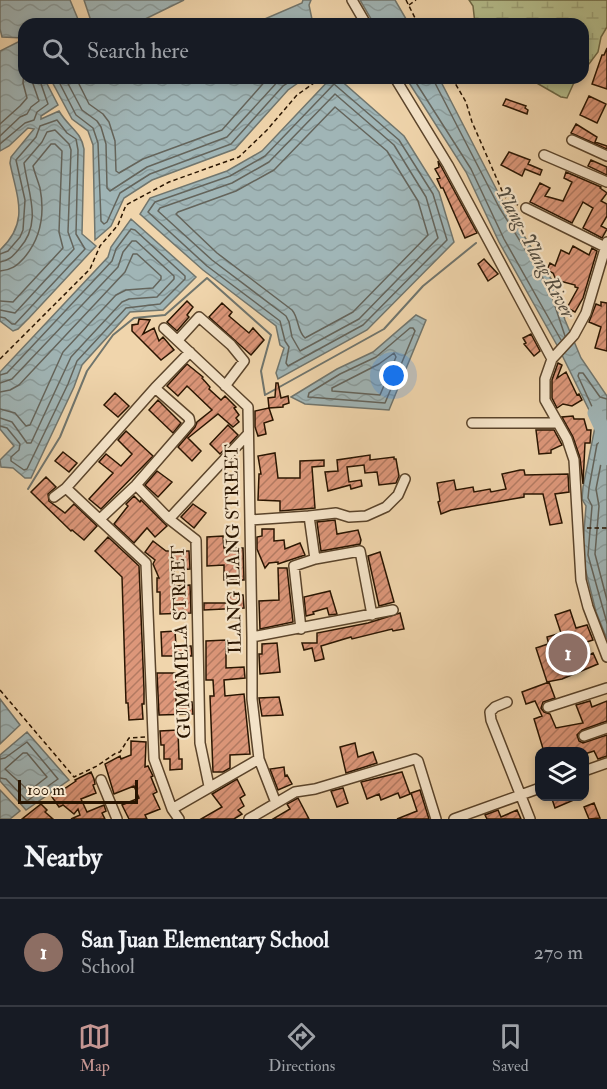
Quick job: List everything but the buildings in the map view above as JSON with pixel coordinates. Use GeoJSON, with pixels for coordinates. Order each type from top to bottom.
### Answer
{"type":"FeatureCollection","features":[{"type":"Feature","properties":{"kind":"street"},"geometry":{"type":"LineString","coordinates":[[352,0],[362,18]]}},
{"type":"Feature","properties":{"kind":"street"},"geometry":{"type":"LineString","coordinates":[[398,84],[448,165],[554,356]]}},
{"type":"Feature","properties":{"kind":"street"},"geometry":{"type":"LineString","coordinates":[[572,140],[607,156]]}},
{"type":"Feature","properties":{"kind":"street"},"geometry":{"type":"LineString","coordinates":[[544,155],[607,182]]}},
{"type":"Feature","properties":{"kind":"street"},"geometry":{"type":"LineString","coordinates":[[526,208],[606,245],[586,313],[574,335],[554,356],[545,379],[545,400],[567,439],[574,460],[581,580],[588,608],[607,657]]}},
{"type":"Feature","properties":{"kind":"street"},"geometry":{"type":"LineString","coordinates":[[178,340],[199,317],[231,345],[244,361],[225,386]]}},
{"type":"Feature","properties":{"kind":"street","name":"ILANG ILANG STREET"},"geometry":{"type":"LineString","coordinates":[[164,328],[248,407],[252,699],[260,759],[276,803]]}},
{"type":"Feature","properties":{"kind":"street"},"geometry":{"type":"LineString","coordinates":[[54,497],[66,488],[154,388],[190,352]]}},
{"type":"Feature","properties":{"kind":"street"},"geometry":{"type":"LineString","coordinates":[[100,519],[136,485],[190,423],[189,418],[154,388]]}},
{"type":"Feature","properties":{"kind":"street"},"geometry":{"type":"LineString","coordinates":[[472,423],[556,423]]}},
{"type":"Feature","properties":{"kind":"street"},"geometry":{"type":"LineString","coordinates":[[169,519],[248,434]]}},
{"type":"Feature","properties":{"kind":"street"},"geometry":{"type":"LineString","coordinates":[[249,520],[336,513],[349,517],[366,516],[386,507],[398,495],[405,479]]}},
{"type":"Feature","properties":{"kind":"street","name":"GUMAMELA STREET"},"geometry":{"type":"LineString","coordinates":[[136,485],[169,519],[196,540],[201,743],[209,786]]}},
{"type":"Feature","properties":{"kind":"street"},"geometry":{"type":"LineString","coordinates":[[66,488],[146,563],[154,759],[172,809],[179,819]]}},
{"type":"Feature","properties":{"kind":"street"},"geometry":{"type":"LineString","coordinates":[[309,516],[315,559]]}},
{"type":"Feature","properties":{"kind":"street"},"geometry":{"type":"LineString","coordinates":[[301,629],[294,566],[315,559],[360,551],[372,615]]}},
{"type":"Feature","properties":{"kind":"street"},"geometry":{"type":"LineString","coordinates":[[252,637],[393,610]]}},
{"type":"Feature","properties":{"kind":"street"},"geometry":{"type":"LineString","coordinates":[[548,707],[607,688]]}},
{"type":"Feature","properties":{"kind":"street"},"geometry":{"type":"LineString","coordinates":[[507,702],[490,712],[491,720],[530,819]]}},
{"type":"Feature","properties":{"kind":"street"},"geometry":{"type":"LineString","coordinates":[[584,736],[607,728]]}},
{"type":"Feature","properties":{"kind":"street"},"geometry":{"type":"LineString","coordinates":[[172,809],[260,759]]}},
{"type":"Feature","properties":{"kind":"street"},"geometry":{"type":"LineString","coordinates":[[249,819],[295,792],[315,789],[415,759],[418,761],[436,819]]}},
{"type":"Feature","properties":{"kind":"street"},"geometry":{"type":"LineString","coordinates":[[589,770],[607,763]]}},
{"type":"Feature","properties":{"kind":"street"},"geometry":{"type":"LineString","coordinates":[[101,780],[117,819]]}},
{"type":"Feature","properties":{"kind":"street"},"geometry":{"type":"LineString","coordinates":[[454,819],[470,816],[535,790]]}},
{"type":"Feature","properties":{"kind":"path"},"geometry":{"type":"LineString","coordinates":[[406,0],[415,18]]}},
{"type":"Feature","properties":{"kind":"path"},"geometry":{"type":"LineString","coordinates":[[408,5],[416,0]]}},
{"type":"Feature","properties":{"kind":"path"},"geometry":{"type":"LineString","coordinates":[[0,359],[90,269],[100,246],[118,225],[126,205],[170,182],[239,157],[267,130],[297,94],[312,84]]}},
{"type":"Feature","properties":{"kind":"path"},"geometry":{"type":"LineString","coordinates":[[456,84],[466,102],[472,122],[503,193],[512,203],[526,208]]}},
{"type":"Feature","properties":{"kind":"path"},"geometry":{"type":"LineString","coordinates":[[583,528],[607,528]]}},
{"type":"Feature","properties":{"kind":"path"},"geometry":{"type":"LineString","coordinates":[[0,690],[74,777],[120,752],[129,738],[152,736]]}},
{"type":"Feature","properties":{"kind":"green space"},"geometry":{"type":"Polygon","coordinates":[[[469,0],[607,0],[607,27],[601,37],[598,52],[589,64],[589,18],[474,18],[473,6],[469,0]]]}},
{"type":"Feature","properties":{"kind":"green space"},"geometry":{"type":"Polygon","coordinates":[[[538,84],[573,84],[567,98],[538,84]]]}},
{"type":"Feature","properties":{"kind":"water"},"geometry":{"type":"Polygon","coordinates":[[[0,0],[70,0],[78,18],[18,18],[18,38],[2,37],[0,0]]]}},
{"type":"Feature","properties":{"kind":"water"},"geometry":{"type":"Polygon","coordinates":[[[84,0],[184,0],[147,18],[90,18],[84,0]]]}},
{"type":"Feature","properties":{"kind":"water"},"geometry":{"type":"Polygon","coordinates":[[[303,0],[311,0],[309,5],[312,18],[267,18],[302,3],[303,0]]]}},
{"type":"Feature","properties":{"kind":"water"},"geometry":{"type":"Polygon","coordinates":[[[360,0],[395,0],[406,18],[370,18],[360,0]]]}},
{"type":"Feature","properties":{"kind":"water"},"geometry":{"type":"Polygon","coordinates":[[[18,42],[18,84],[47,84],[58,105],[41,116],[41,119],[59,111],[82,143],[84,149],[82,234],[96,246],[29,318],[13,331],[0,321],[0,250],[15,230],[18,219],[18,199],[10,163],[11,157],[34,129],[28,128],[9,146],[0,151],[0,51],[18,42]]]}},
{"type":"Feature","properties":{"kind":"water"},"geometry":{"type":"Polygon","coordinates":[[[53,84],[296,84],[288,90],[235,149],[152,180],[124,198],[111,226],[95,240],[93,145],[88,131],[72,119],[53,84]]]}},
{"type":"Feature","properties":{"kind":"water"},"geometry":{"type":"Polygon","coordinates":[[[325,84],[345,84],[404,136],[439,192],[454,242],[367,330],[278,379],[276,373],[284,348],[280,345],[276,326],[203,270],[140,214],[150,198],[227,171],[262,151],[325,84]]]}},
{"type":"Feature","properties":{"kind":"water"},"geometry":{"type":"Polygon","coordinates":[[[410,84],[442,84],[504,204],[555,285],[565,320],[581,358],[607,396],[607,431],[596,428],[607,439],[607,639],[596,612],[582,556],[586,506],[582,499],[583,487],[595,427],[558,347],[499,242],[466,172],[410,84]]]}},
{"type":"Feature","properties":{"kind":"water"},"geometry":{"type":"Polygon","coordinates":[[[131,219],[196,277],[163,310],[130,312],[82,365],[31,478],[25,478],[13,468],[1,467],[0,460],[14,446],[0,429],[0,372],[108,257],[111,247],[131,219]]]}},
{"type":"Feature","properties":{"kind":"water"},"geometry":{"type":"Polygon","coordinates":[[[416,315],[426,320],[389,410],[305,404],[291,397],[337,369],[373,352],[416,315]]]}},
{"type":"Feature","properties":{"kind":"water"},"geometry":{"type":"Polygon","coordinates":[[[0,699],[20,725],[0,744],[0,699]]]}},
{"type":"Feature","properties":{"kind":"water"},"geometry":{"type":"Polygon","coordinates":[[[27,732],[69,780],[26,810],[0,781],[0,755],[27,732]]]}},
{"type":"Feature","properties":{"kind":"water"},"geometry":{"type":"Polygon","coordinates":[[[0,790],[20,811],[10,819],[0,819],[0,790]]]}},
{"type":"Feature","properties":{"kind":"waterway"},"geometry":{"type":"LineString","coordinates":[[28,489],[60,437],[87,371],[113,335],[134,318],[165,315],[207,278],[271,335],[261,371],[265,395],[384,329],[423,286],[476,243]]}},
{"type":"Feature","properties":{"kind":"waterway","name":"Ylang-Ylang River"},"geometry":{"type":"LineString","coordinates":[[595,413],[607,439],[604,458]]}},
{"type":"Feature","properties":{"kind":"place","name":"San Juan Elementary School"},"geometry":{"type":"Point","coordinates":[568,653]}}]}
